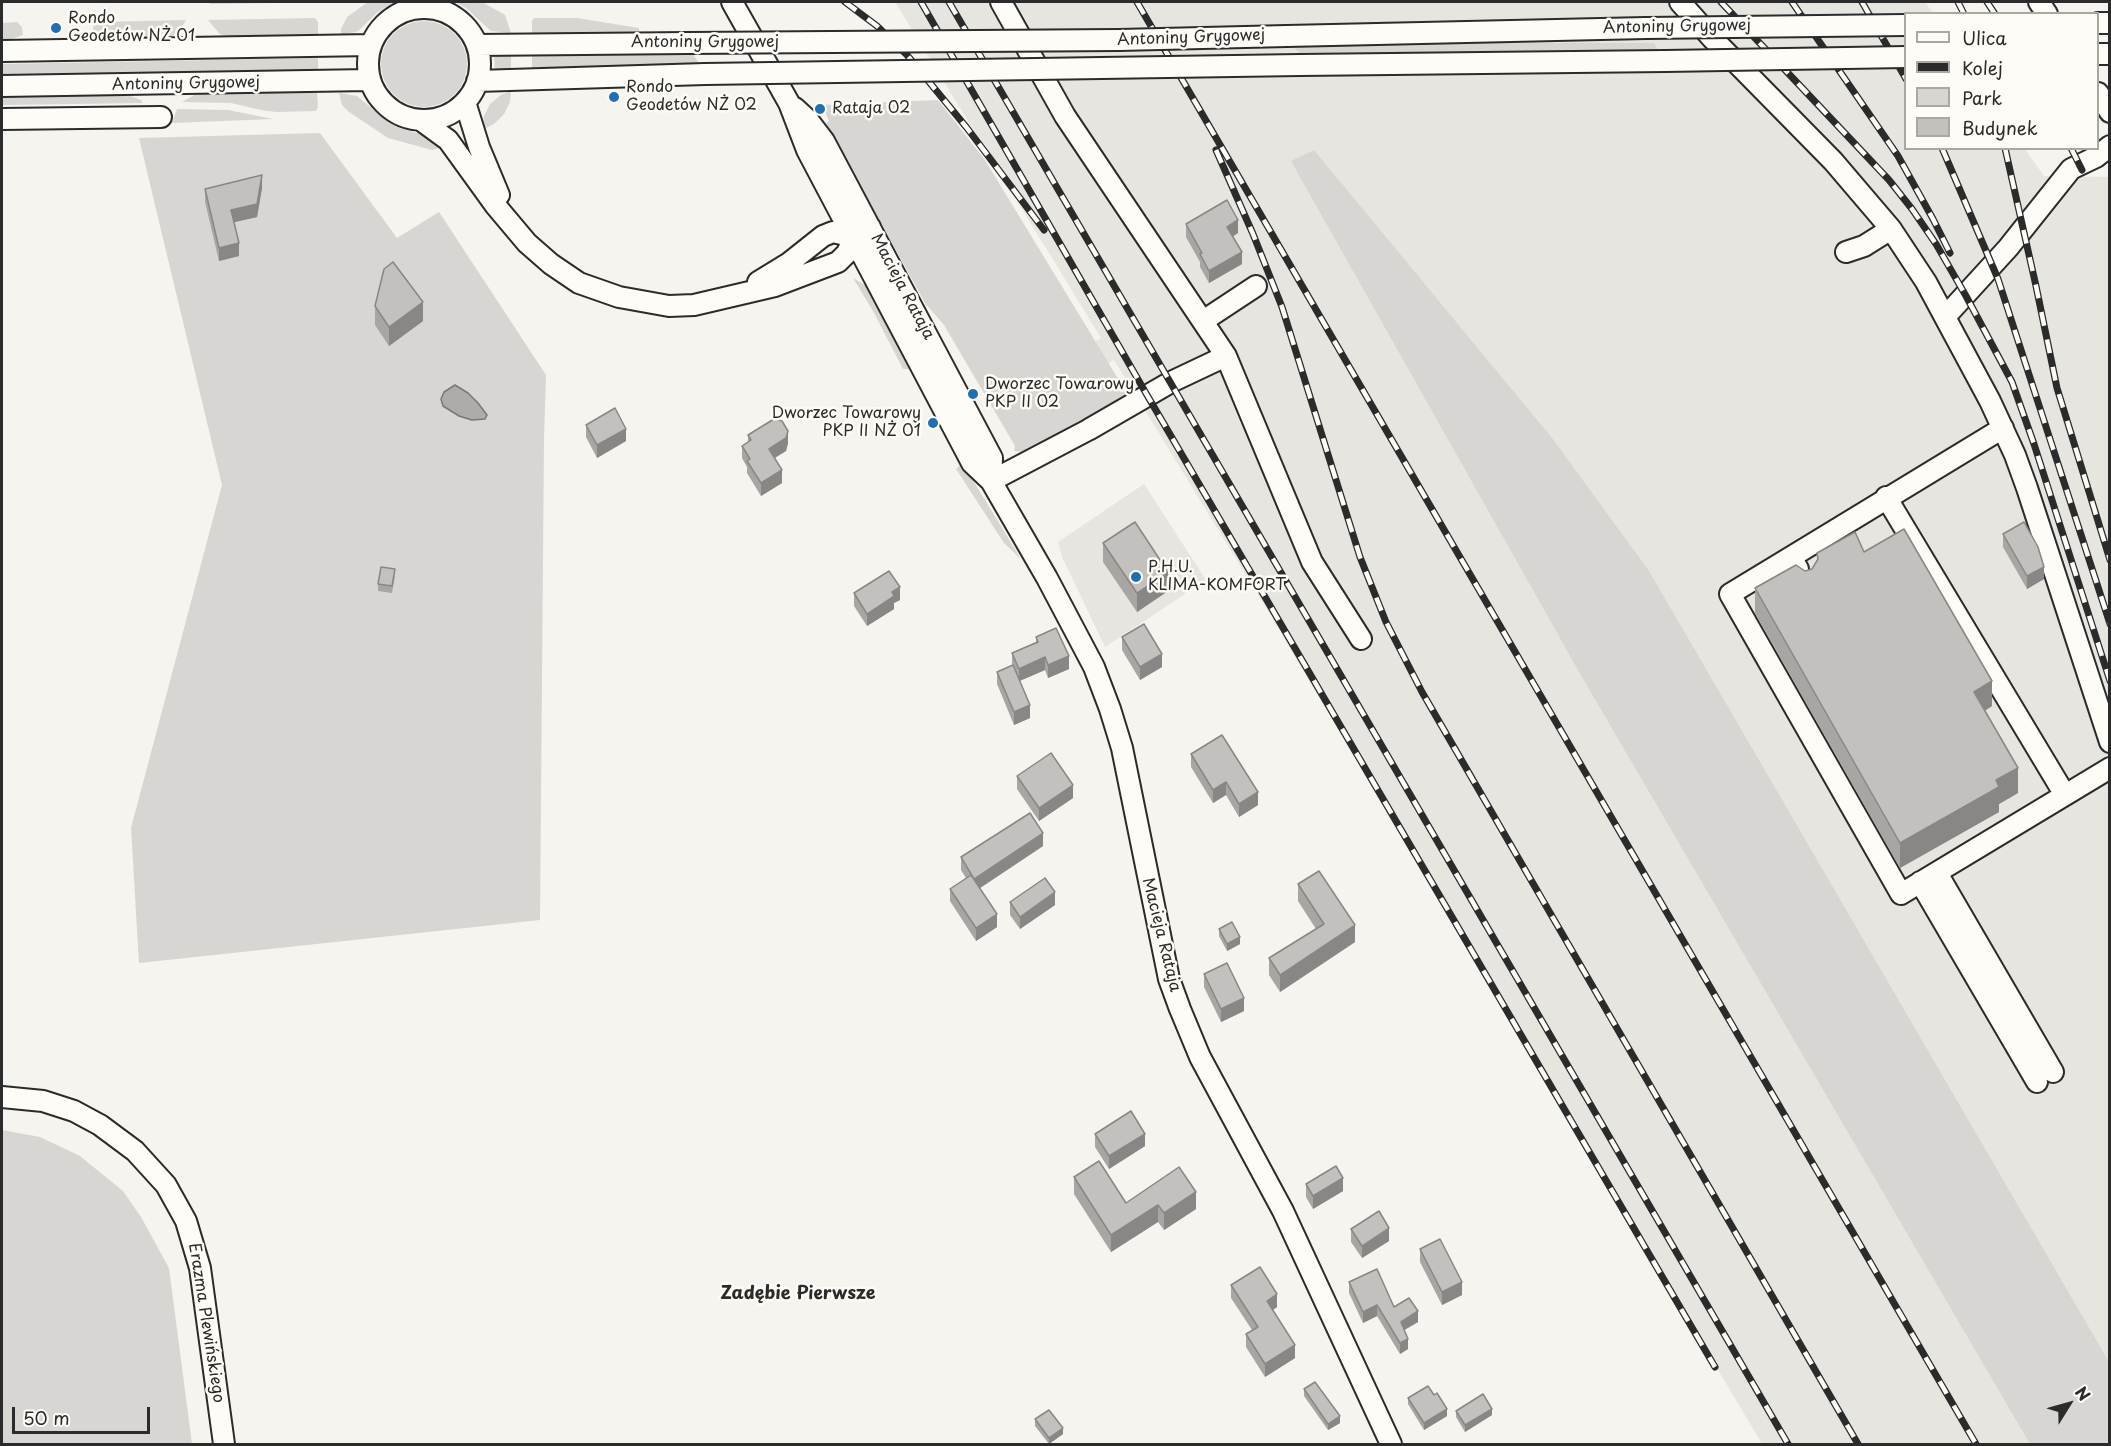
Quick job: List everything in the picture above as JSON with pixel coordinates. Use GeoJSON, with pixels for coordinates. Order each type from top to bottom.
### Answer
{"type":"FeatureCollection","features":[{"type":"Feature","properties":{"kind":"street","name":"Macieja Rataja"},"geometry":{"type":"LineString","coordinates":[[732,2],[789,103],[807,150],[862,232],[972,463],[991,481],[1083,644],[1110,709],[1122,748],[1169,979],[1200,1057],[1283,1211],[1391,1444]]}},
{"type":"Feature","properties":{"kind":"street"},"geometry":{"type":"LineString","coordinates":[[1001,2],[1065,116],[1226,356],[1312,562],[1361,639]]}},
{"type":"Feature","properties":{"kind":"street"},"geometry":{"type":"LineString","coordinates":[[1680,2],[1712,38],[1833,161],[1891,229],[1909,254],[2003,428],[2026,488],[2109,742]]}},
{"type":"Feature","properties":{"kind":"street"},"geometry":{"type":"LineString","coordinates":[[424,8],[441,11],[456,18],[468,30],[477,45],[480,69],[477,81],[465,102],[456,111],[440,118],[422,121],[405,118],[390,109],[377,97],[369,80],[367,62],[371,45],[379,30],[392,18],[407,11],[424,8]]}},
{"type":"Feature","properties":{"kind":"street","name":"Antoniny Grygowej"},"geometry":{"type":"LineString","coordinates":[[477,45],[1119,40],[1646,28],[1904,25]]}},
{"type":"Feature","properties":{"kind":"street"},"geometry":{"type":"LineString","coordinates":[[2,51],[371,45]]}},
{"type":"Feature","properties":{"kind":"street","name":"Antoniny Grygowej"},"geometry":{"type":"LineString","coordinates":[[477,81],[705,74],[1904,57]]}},
{"type":"Feature","properties":{"kind":"street","name":"Antoniny Grygowej"},"geometry":{"type":"LineString","coordinates":[[2,86],[369,80]]}},
{"type":"Feature","properties":{"kind":"street"},"geometry":{"type":"LineString","coordinates":[[2099,96],[2109,112]]}},
{"type":"Feature","properties":{"kind":"street"},"geometry":{"type":"LineString","coordinates":[[465,102],[485,164],[514,227]]}},
{"type":"Feature","properties":{"kind":"street"},"geometry":{"type":"LineString","coordinates":[[2,119],[161,117]]}},
{"type":"Feature","properties":{"kind":"street"},"geometry":{"type":"LineString","coordinates":[[422,121],[448,140],[495,205],[527,243],[551,264],[579,283],[619,297],[669,306],[694,305],[775,286],[838,262],[862,232]]}},
{"type":"Feature","properties":{"kind":"street"},"geometry":{"type":"LineString","coordinates":[[1945,317],[2013,242],[2071,169],[2096,157],[2109,146]]}},
{"type":"Feature","properties":{"kind":"street"},"geometry":{"type":"LineString","coordinates":[[1846,252],[1864,246],[1891,229]]}},
{"type":"Feature","properties":{"kind":"street"},"geometry":{"type":"LineString","coordinates":[[721,300],[771,275],[823,236],[833,232],[862,232]]}},
{"type":"Feature","properties":{"kind":"street"},"geometry":{"type":"LineString","coordinates":[[1203,321],[1256,286]]}},
{"type":"Feature","properties":{"kind":"street"},"geometry":{"type":"LineString","coordinates":[[991,481],[1088,430],[1171,382],[1226,356]]}},
{"type":"Feature","properties":{"kind":"street"},"geometry":{"type":"LineString","coordinates":[[2003,428],[1886,497],[1730,594],[1901,894],[2109,768]]}},
{"type":"Feature","properties":{"kind":"street"},"geometry":{"type":"LineString","coordinates":[[1886,497],[2065,795]]}},
{"type":"Feature","properties":{"kind":"street"},"geometry":{"type":"LineString","coordinates":[[1791,557],[1806,584]]}},
{"type":"Feature","properties":{"kind":"street"},"geometry":{"type":"LineString","coordinates":[[1929,878],[2045,1077]]}},
{"type":"Feature","properties":{"kind":"street","name":"Erazma Plewińskiego"},"geometry":{"type":"LineString","coordinates":[[2,1097],[43,1101],[74,1111],[100,1125],[135,1150],[166,1185],[186,1221],[200,1268],[224,1444]]}},
{"type":"Feature","properties":{"kind":"shaded area"},"geometry":{"type":"Polygon","coordinates":[[[895,2],[1925,2],[1932,12],[1904,12],[1904,150],[2026,150],[2044,176],[2109,177],[2109,1444],[1762,1444],[1268,611],[1114,360],[1078,381],[1065,359],[1101,338],[895,2]]]}},
{"type":"Feature","properties":{"kind":"shaded area"},"geometry":{"type":"Polygon","coordinates":[[[455,385],[478,403],[487,415],[485,419],[472,420],[459,416],[443,406],[441,399],[444,392],[455,385]]]}},
{"type":"Feature","properties":{"kind":"shaded area"},"geometry":{"type":"Polygon","coordinates":[[[1144,484],[1206,580],[1105,647],[1062,557],[1058,542],[1144,484]]]}},
{"type":"Feature","properties":{"kind":"green space"},"geometry":{"type":"Polygon","coordinates":[[[210,2],[334,2],[210,4],[210,2]]]}},
{"type":"Feature","properties":{"kind":"green space"},"geometry":{"type":"Polygon","coordinates":[[[368,2],[394,2],[378,12],[358,31],[341,36],[341,29],[347,17],[368,2]]]}},
{"type":"Feature","properties":{"kind":"green space"},"geometry":{"type":"Polygon","coordinates":[[[455,2],[482,2],[505,15],[511,33],[491,31],[466,8],[455,2]]]}},
{"type":"Feature","properties":{"kind":"green space"},"geometry":{"type":"Polygon","coordinates":[[[315,18],[318,22],[318,38],[233,38],[220,34],[208,20],[315,18]]]}},
{"type":"Feature","properties":{"kind":"green space"},"geometry":{"type":"Polygon","coordinates":[[[534,18],[577,18],[639,28],[639,32],[532,34],[534,18]]]}},
{"type":"Feature","properties":{"kind":"green space"},"geometry":{"type":"Polygon","coordinates":[[[186,20],[181,29],[172,36],[155,41],[93,34],[93,27],[98,22],[186,20]]]}},
{"type":"Feature","properties":{"kind":"green space"},"geometry":{"type":"Polygon","coordinates":[[[424,21],[448,28],[460,40],[467,64],[460,88],[448,100],[424,107],[400,100],[388,88],[381,64],[388,40],[400,28],[424,21]]]}},
{"type":"Feature","properties":{"kind":"green space"},"geometry":{"type":"Polygon","coordinates":[[[17,22],[22,27],[23,35],[2,42],[2,23],[17,22]]]}},
{"type":"Feature","properties":{"kind":"green space"},"geometry":{"type":"Polygon","coordinates":[[[1654,43],[1658,50],[1301,55],[1293,46],[1654,43]]]}},
{"type":"Feature","properties":{"kind":"green space"},"geometry":{"type":"Polygon","coordinates":[[[494,54],[511,54],[511,69],[495,72],[494,54]]]}},
{"type":"Feature","properties":{"kind":"green space"},"geometry":{"type":"Polygon","coordinates":[[[532,54],[693,54],[700,65],[532,68],[532,54]]]}},
{"type":"Feature","properties":{"kind":"green space"},"geometry":{"type":"Polygon","coordinates":[[[318,58],[318,72],[2,76],[2,64],[318,58]]]}},
{"type":"Feature","properties":{"kind":"green space"},"geometry":{"type":"Polygon","coordinates":[[[511,91],[510,102],[504,114],[494,124],[482,130],[484,116],[490,104],[501,95],[511,91]]]}},
{"type":"Feature","properties":{"kind":"green space"},"geometry":{"type":"Polygon","coordinates":[[[317,92],[316,111],[276,112],[231,103],[182,102],[196,94],[317,92]]]}},
{"type":"Feature","properties":{"kind":"green space"},"geometry":{"type":"Polygon","coordinates":[[[339,93],[357,96],[388,122],[402,129],[436,138],[445,146],[432,150],[388,138],[349,112],[342,105],[339,93]]]}},
{"type":"Feature","properties":{"kind":"green space"},"geometry":{"type":"Polygon","coordinates":[[[125,94],[143,103],[2,105],[2,96],[125,94]]]}},
{"type":"Feature","properties":{"kind":"green space"},"geometry":{"type":"Polygon","coordinates":[[[938,100],[985,160],[1128,395],[1035,449],[1025,452],[1014,451],[1015,446],[944,325],[925,303],[826,123],[829,121],[822,105],[938,100]]]}},
{"type":"Feature","properties":{"kind":"green space"},"geometry":{"type":"Polygon","coordinates":[[[177,109],[228,110],[273,119],[172,123],[177,109]]]}},
{"type":"Feature","properties":{"kind":"green space"},"geometry":{"type":"Polygon","coordinates":[[[320,133],[397,238],[439,212],[546,375],[540,920],[139,963],[131,828],[222,485],[139,138],[320,133]]]}},
{"type":"Feature","properties":{"kind":"green space"},"geometry":{"type":"Polygon","coordinates":[[[1314,150],[1552,438],[1649,571],[2109,1362],[2109,1444],[2030,1444],[1582,677],[1291,161],[1314,150]]]}},
{"type":"Feature","properties":{"kind":"green space"},"geometry":{"type":"Polygon","coordinates":[[[853,278],[865,285],[876,297],[888,318],[910,369],[903,369],[853,278]]]}},
{"type":"Feature","properties":{"kind":"green space"},"geometry":{"type":"Polygon","coordinates":[[[960,465],[971,477],[1021,559],[1004,543],[956,469],[960,465]]]}},
{"type":"Feature","properties":{"kind":"green space"},"geometry":{"type":"Polygon","coordinates":[[[2,1130],[40,1137],[80,1156],[123,1191],[141,1217],[169,1268],[192,1444],[2,1444],[2,1130]]]}},
{"type":"Feature","properties":{"kind":"building"},"geometry":{"type":"Polygon","coordinates":[[[262,175],[257,204],[231,210],[239,243],[219,248],[205,189],[262,175]]]}},
{"type":"Feature","properties":{"kind":"building"},"geometry":{"type":"Polygon","coordinates":[[[1227,200],[1238,220],[1227,227],[1242,252],[1209,271],[1186,224],[1227,200]]]}},
{"type":"Feature","properties":{"kind":"building"},"geometry":{"type":"Polygon","coordinates":[[[393,262],[423,302],[389,327],[375,306],[384,269],[393,262]]]}},
{"type":"Feature","properties":{"kind":"building"},"geometry":{"type":"Polygon","coordinates":[[[615,408],[626,429],[597,445],[586,425],[615,408]]]}},
{"type":"Feature","properties":{"kind":"building"},"geometry":{"type":"Polygon","coordinates":[[[774,419],[782,421],[788,431],[786,438],[769,449],[782,470],[761,483],[747,461],[750,459],[742,446],[751,440],[748,435],[774,419]]]}},
{"type":"Feature","properties":{"kind":"building"},"geometry":{"type":"Polygon","coordinates":[[[1135,522],[1168,572],[1137,593],[1103,543],[1135,522]]]}},
{"type":"Feature","properties":{"kind":"building"},"geometry":{"type":"Polygon","coordinates":[[[2024,522],[2038,547],[2044,567],[2027,576],[2003,534],[2024,522]]]}},
{"type":"Feature","properties":{"kind":"building"},"geometry":{"type":"Polygon","coordinates":[[[1904,529],[1992,681],[1974,692],[2018,768],[1996,780],[1999,787],[1900,843],[1755,588],[1796,565],[1805,571],[1812,569],[1818,559],[1817,553],[1855,532],[1864,552],[1904,529]]]}},
{"type":"Feature","properties":{"kind":"building"},"geometry":{"type":"Polygon","coordinates":[[[381,567],[395,569],[392,586],[378,584],[381,567]]]}},
{"type":"Feature","properties":{"kind":"building"},"geometry":{"type":"Polygon","coordinates":[[[889,571],[900,587],[892,592],[894,596],[867,614],[854,593],[889,571]]]}},
{"type":"Feature","properties":{"kind":"building"},"geometry":{"type":"Polygon","coordinates":[[[1144,624],[1162,654],[1140,667],[1122,637],[1144,624]]]}},
{"type":"Feature","properties":{"kind":"building"},"geometry":{"type":"Polygon","coordinates":[[[1056,628],[1069,656],[1048,665],[1045,657],[1019,669],[1012,653],[1038,642],[1036,637],[1056,628]]]}},
{"type":"Feature","properties":{"kind":"building"},"geometry":{"type":"Polygon","coordinates":[[[1013,665],[1030,705],[1014,712],[997,672],[1013,665]]]}},
{"type":"Feature","properties":{"kind":"building"},"geometry":{"type":"Polygon","coordinates":[[[1222,735],[1258,792],[1239,804],[1226,782],[1213,790],[1191,754],[1222,735]]]}},
{"type":"Feature","properties":{"kind":"building"},"geometry":{"type":"Polygon","coordinates":[[[1051,753],[1073,785],[1039,808],[1017,776],[1051,753]]]}},
{"type":"Feature","properties":{"kind":"building"},"geometry":{"type":"Polygon","coordinates":[[[1030,813],[1043,833],[974,879],[961,857],[1030,813]]]}},
{"type":"Feature","properties":{"kind":"building"},"geometry":{"type":"Polygon","coordinates":[[[1319,871],[1355,925],[1280,975],[1269,958],[1324,924],[1298,884],[1319,871]]]}},
{"type":"Feature","properties":{"kind":"building"},"geometry":{"type":"Polygon","coordinates":[[[971,875],[997,914],[976,928],[950,889],[971,875]]]}},
{"type":"Feature","properties":{"kind":"building"},"geometry":{"type":"Polygon","coordinates":[[[1045,878],[1055,892],[1020,917],[1010,902],[1045,878]]]}},
{"type":"Feature","properties":{"kind":"building"},"geometry":{"type":"Polygon","coordinates":[[[1232,922],[1240,937],[1227,944],[1219,929],[1232,922]]]}},
{"type":"Feature","properties":{"kind":"building"},"geometry":{"type":"Polygon","coordinates":[[[1227,963],[1244,998],[1221,1009],[1204,974],[1227,963]]]}},
{"type":"Feature","properties":{"kind":"building"},"geometry":{"type":"Polygon","coordinates":[[[1131,1111],[1145,1134],[1109,1156],[1095,1134],[1131,1111]]]}},
{"type":"Feature","properties":{"kind":"building"},"geometry":{"type":"Polygon","coordinates":[[[1099,1161],[1126,1203],[1179,1167],[1196,1192],[1164,1213],[1158,1205],[1111,1235],[1074,1177],[1099,1161]]]}},
{"type":"Feature","properties":{"kind":"building"},"geometry":{"type":"Polygon","coordinates":[[[1336,1166],[1343,1178],[1313,1196],[1306,1184],[1336,1166]]]}},
{"type":"Feature","properties":{"kind":"building"},"geometry":{"type":"Polygon","coordinates":[[[1379,1211],[1389,1228],[1362,1246],[1351,1229],[1379,1211]]]}},
{"type":"Feature","properties":{"kind":"building"},"geometry":{"type":"Polygon","coordinates":[[[1440,1239],[1462,1282],[1442,1292],[1420,1249],[1440,1239]]]}},
{"type":"Feature","properties":{"kind":"building"},"geometry":{"type":"Polygon","coordinates":[[[1260,1267],[1277,1294],[1267,1301],[1295,1345],[1265,1364],[1246,1334],[1258,1327],[1231,1285],[1260,1267]]]}},
{"type":"Feature","properties":{"kind":"building"},"geometry":{"type":"Polygon","coordinates":[[[1377,1269],[1394,1307],[1409,1298],[1418,1311],[1401,1322],[1408,1339],[1400,1343],[1377,1305],[1363,1312],[1349,1282],[1377,1269]]]}},
{"type":"Feature","properties":{"kind":"building"},"geometry":{"type":"Polygon","coordinates":[[[1315,1382],[1340,1416],[1328,1424],[1304,1389],[1315,1382]]]}},
{"type":"Feature","properties":{"kind":"building"},"geometry":{"type":"Polygon","coordinates":[[[1428,1386],[1434,1395],[1437,1393],[1447,1409],[1424,1423],[1408,1398],[1428,1386]]]}},
{"type":"Feature","properties":{"kind":"building"},"geometry":{"type":"Polygon","coordinates":[[[1483,1394],[1492,1409],[1465,1425],[1456,1411],[1483,1394]]]}},
{"type":"Feature","properties":{"kind":"building"},"geometry":{"type":"Polygon","coordinates":[[[1049,1410],[1063,1428],[1049,1438],[1035,1419],[1049,1410]]]}},
{"type":"Feature","properties":{"kind":"railway"},"geometry":{"type":"LineString","coordinates":[[845,2],[877,26],[907,55],[967,128],[1044,230]]}},
{"type":"Feature","properties":{"kind":"railway"},"geometry":{"type":"LineString","coordinates":[[921,2],[1147,395],[1715,1367]]}},
{"type":"Feature","properties":{"kind":"railway"},"geometry":{"type":"LineString","coordinates":[[949,2],[1788,1444]]}},
{"type":"Feature","properties":{"kind":"railway"},"geometry":{"type":"LineString","coordinates":[[1137,2],[1976,1444]]}},
{"type":"Feature","properties":{"kind":"railway"},"geometry":{"type":"LineString","coordinates":[[1721,2],[1889,180],[1936,244],[1966,296],[2012,382],[2110,681]]}},
{"type":"Feature","properties":{"kind":"railway"},"geometry":{"type":"LineString","coordinates":[[1792,2],[1898,156],[1950,253]]}},
{"type":"Feature","properties":{"kind":"railway"},"geometry":{"type":"LineString","coordinates":[[1862,2],[1904,76]]}},
{"type":"Feature","properties":{"kind":"railway"},"geometry":{"type":"LineString","coordinates":[[1958,2],[1963,12]]}},
{"type":"Feature","properties":{"kind":"railway"},"geometry":{"type":"LineString","coordinates":[[1987,2],[1994,12]]}},
{"type":"Feature","properties":{"kind":"railway"},"geometry":{"type":"LineString","coordinates":[[1216,150],[1282,307],[1360,557],[1386,622],[1422,692],[1858,1444]]}},
{"type":"Feature","properties":{"kind":"railway"},"geometry":{"type":"LineString","coordinates":[[1943,150],[1998,279],[2110,624]]}},
{"type":"Feature","properties":{"kind":"railway"},"geometry":{"type":"LineString","coordinates":[[2005,150],[2057,388],[2110,560]]}},
{"type":"Feature","properties":{"kind":"railway"},"geometry":{"type":"LineString","coordinates":[[2072,150],[2082,170]]}},
{"type":"Feature","properties":{"kind":"place","name":"Rondo Geodetów NŻ 01"},"geometry":{"type":"Point","coordinates":[56,28]}},
{"type":"Feature","properties":{"kind":"place","name":"Rondo Geodetów NŻ 02"},"geometry":{"type":"Point","coordinates":[614,97]}},
{"type":"Feature","properties":{"kind":"place","name":"Rataja 02"},"geometry":{"type":"Point","coordinates":[820,109]}},
{"type":"Feature","properties":{"kind":"place","name":"Dworzec Towarowy PKP II 02"},"geometry":{"type":"Point","coordinates":[973,394]}},
{"type":"Feature","properties":{"kind":"place","name":"Dworzec Towarowy PKP II NŻ 01"},"geometry":{"type":"Point","coordinates":[933,423]}},
{"type":"Feature","properties":{"kind":"place","name":"P.H.U. KLIMA-KOMFORT"},"geometry":{"type":"Point","coordinates":[1136,577]}},
{"type":"Feature","properties":{"kind":"district","name":"Zadębie Pierwsze"},"geometry":{"type":"Point","coordinates":[798,1294]}}]}
